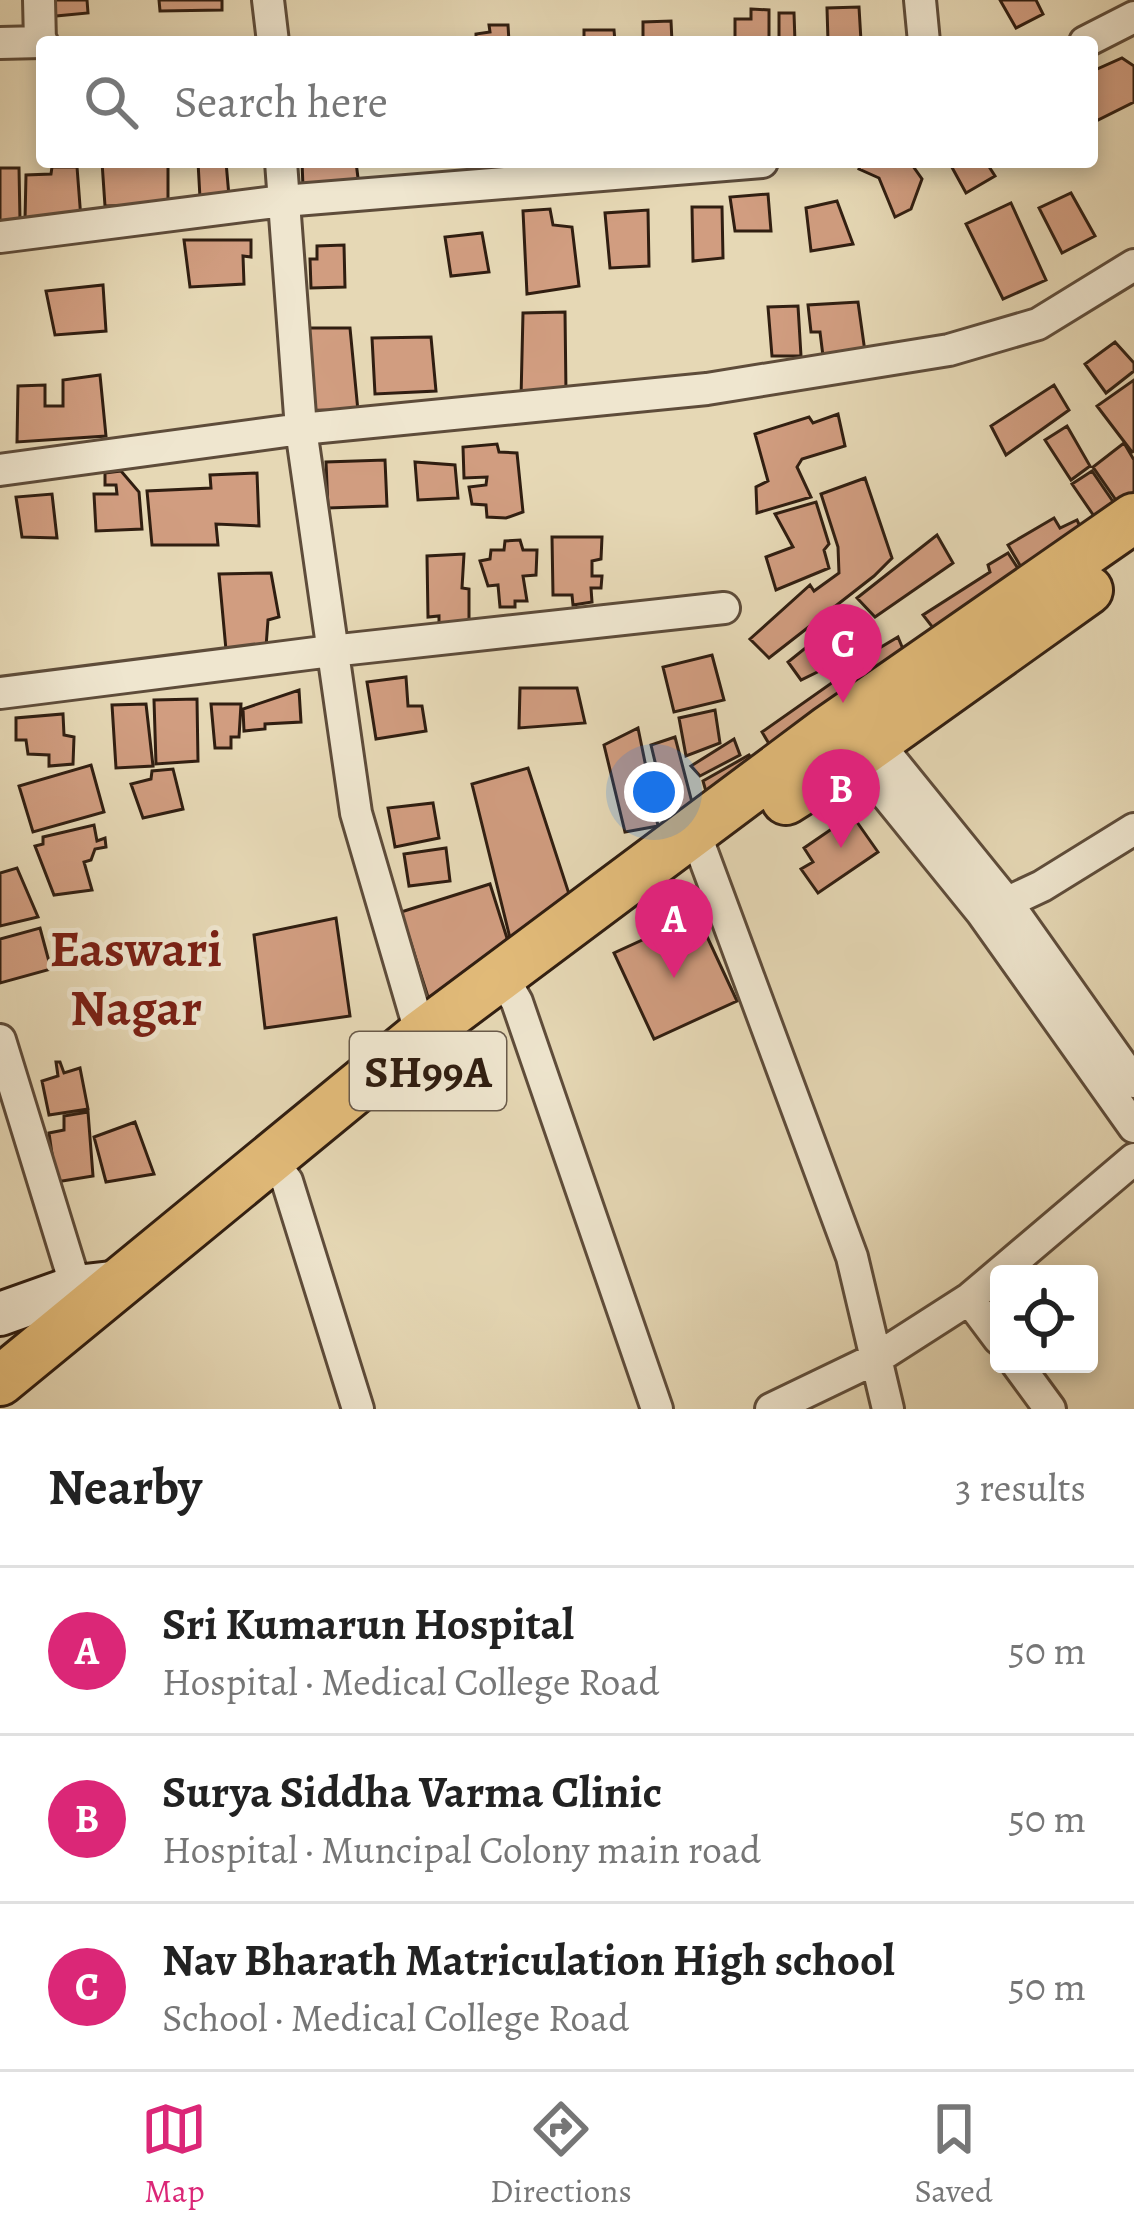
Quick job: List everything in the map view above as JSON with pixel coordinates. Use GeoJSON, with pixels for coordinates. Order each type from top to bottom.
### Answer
{"type":"FeatureCollection","features":[{"type":"Feature","properties":{"kind":"main road","name":"SH99A"},"geometry":{"type":"LineString","coordinates":[[0,1381],[98,1284],[278,1170],[700,844],[832,767],[854,742],[1134,518]]}},
{"type":"Feature","properties":{"kind":"main road","name":"SH99A"},"geometry":{"type":"LineString","coordinates":[[854,742],[1134,557]]}},
{"type":"Feature","properties":{"kind":"main road","name":"SH99A"},"geometry":{"type":"LineString","coordinates":[[14,1409],[421,1035],[509,988]]}},
{"type":"Feature","properties":{"kind":"street"},"geometry":{"type":"LineString","coordinates":[[39,0],[41,36]]}},
{"type":"Feature","properties":{"kind":"street"},"geometry":{"type":"LineString","coordinates":[[268,0],[272,36]]}},
{"type":"Feature","properties":{"kind":"street"},"geometry":{"type":"LineString","coordinates":[[920,0],[923,36]]}},
{"type":"Feature","properties":{"kind":"street"},"geometry":{"type":"LineString","coordinates":[[1097,36],[1134,17]]}},
{"type":"Feature","properties":{"kind":"street"},"geometry":{"type":"LineString","coordinates":[[0,43],[36,42]]}},
{"type":"Feature","properties":{"kind":"street"},"geometry":{"type":"LineString","coordinates":[[280,168],[301,429],[356,814],[421,1035]]}},
{"type":"Feature","properties":{"kind":"street"},"geometry":{"type":"LineString","coordinates":[[0,237],[283,201],[688,168]]}},
{"type":"Feature","properties":{"kind":"street"},"geometry":{"type":"LineString","coordinates":[[0,470],[301,429],[707,389],[949,350],[1038,324],[1134,266]]}},
{"type":"Feature","properties":{"kind":"street"},"geometry":{"type":"LineString","coordinates":[[0,693],[724,608]]}},
{"type":"Feature","properties":{"kind":"street"},"geometry":{"type":"LineString","coordinates":[[854,742],[1134,1082]]}},
{"type":"Feature","properties":{"kind":"street"},"geometry":{"type":"LineString","coordinates":[[995,908],[1134,830]]}},
{"type":"Feature","properties":{"kind":"street"},"geometry":{"type":"LineString","coordinates":[[700,844],[852,1257],[889,1409]]}},
{"type":"Feature","properties":{"kind":"street"},"geometry":{"type":"LineString","coordinates":[[995,908],[1132,1121]]}},
{"type":"Feature","properties":{"kind":"street"},"geometry":{"type":"LineString","coordinates":[[509,988],[657,1409]]}},
{"type":"Feature","properties":{"kind":"street"},"geometry":{"type":"LineString","coordinates":[[0,1040],[98,1284],[0,1313]]}},
{"type":"Feature","properties":{"kind":"street"},"geometry":{"type":"LineString","coordinates":[[771,1409],[877,1358],[969,1299],[1134,1159]]}},
{"type":"Feature","properties":{"kind":"street"},"geometry":{"type":"LineString","coordinates":[[278,1170],[358,1409]]}},
{"type":"Feature","properties":{"kind":"street"},"geometry":{"type":"LineString","coordinates":[[969,1299],[990,1328]]}},
{"type":"Feature","properties":{"kind":"street"},"geometry":{"type":"LineString","coordinates":[[1024,1373],[1050,1409]]}},
{"type":"Feature","properties":{"kind":"building"},"geometry":{"type":"Polygon","coordinates":[[[44,0],[87,0],[88,13],[45,17],[44,0]]]}},
{"type":"Feature","properties":{"kind":"building"},"geometry":{"type":"Polygon","coordinates":[[[159,0],[222,0],[222,10],[160,11],[159,0]]]}},
{"type":"Feature","properties":{"kind":"building"},"geometry":{"type":"Polygon","coordinates":[[[1000,0],[1036,0],[1043,14],[1016,28],[1000,0]]]}},
{"type":"Feature","properties":{"kind":"building"},"geometry":{"type":"Polygon","coordinates":[[[859,7],[861,36],[828,36],[827,8],[859,7]]]}},
{"type":"Feature","properties":{"kind":"building"},"geometry":{"type":"Polygon","coordinates":[[[751,9],[769,10],[769,36],[735,36],[735,19],[751,19],[751,9]]]}},
{"type":"Feature","properties":{"kind":"building"},"geometry":{"type":"Polygon","coordinates":[[[779,13],[794,13],[795,36],[779,36],[779,13]]]}},
{"type":"Feature","properties":{"kind":"building"},"geometry":{"type":"Polygon","coordinates":[[[671,21],[672,36],[643,36],[643,22],[671,21]]]}},
{"type":"Feature","properties":{"kind":"building"},"geometry":{"type":"Polygon","coordinates":[[[489,25],[508,25],[509,36],[476,36],[490,32],[489,25]]]}},
{"type":"Feature","properties":{"kind":"building"},"geometry":{"type":"Polygon","coordinates":[[[584,30],[614,30],[614,36],[584,36],[584,30]]]}},
{"type":"Feature","properties":{"kind":"building"},"geometry":{"type":"Polygon","coordinates":[[[1122,58],[1134,66],[1134,102],[1098,120],[1098,69],[1122,58]]]}},
{"type":"Feature","properties":{"kind":"building"},"geometry":{"type":"Polygon","coordinates":[[[0,168],[19,168],[20,220],[0,221],[0,168]]]}},
{"type":"Feature","properties":{"kind":"building"},"geometry":{"type":"Polygon","coordinates":[[[52,168],[77,168],[81,219],[25,220],[26,175],[51,174],[52,168]]]}},
{"type":"Feature","properties":{"kind":"building"},"geometry":{"type":"Polygon","coordinates":[[[102,168],[168,168],[168,205],[105,206],[102,168]]]}},
{"type":"Feature","properties":{"kind":"building"},"geometry":{"type":"Polygon","coordinates":[[[198,168],[227,168],[229,196],[200,198],[198,168]]]}},
{"type":"Feature","properties":{"kind":"building"},"geometry":{"type":"Polygon","coordinates":[[[302,168],[357,168],[359,186],[303,187],[302,168]]]}},
{"type":"Feature","properties":{"kind":"building"},"geometry":{"type":"Polygon","coordinates":[[[914,168],[922,179],[911,209],[895,217],[879,178],[859,169],[914,168]]]}},
{"type":"Feature","properties":{"kind":"building"},"geometry":{"type":"Polygon","coordinates":[[[952,168],[990,168],[995,176],[966,193],[952,168]]]}},
{"type":"Feature","properties":{"kind":"building"},"geometry":{"type":"Polygon","coordinates":[[[1071,193],[1095,236],[1062,253],[1039,208],[1071,193]]]}},
{"type":"Feature","properties":{"kind":"building"},"geometry":{"type":"Polygon","coordinates":[[[768,194],[771,231],[735,231],[730,197],[768,194]]]}},
{"type":"Feature","properties":{"kind":"building"},"geometry":{"type":"Polygon","coordinates":[[[837,201],[853,244],[811,251],[806,208],[837,201]]]}},
{"type":"Feature","properties":{"kind":"building"},"geometry":{"type":"Polygon","coordinates":[[[1011,203],[1046,280],[1003,299],[966,224],[1011,203]]]}},
{"type":"Feature","properties":{"kind":"building"},"geometry":{"type":"Polygon","coordinates":[[[692,207],[722,207],[723,258],[693,261],[692,207]]]}},
{"type":"Feature","properties":{"kind":"building"},"geometry":{"type":"Polygon","coordinates":[[[550,209],[553,225],[572,227],[579,286],[527,294],[523,211],[550,209]]]}},
{"type":"Feature","properties":{"kind":"building"},"geometry":{"type":"Polygon","coordinates":[[[648,210],[649,266],[610,268],[605,213],[648,210]]]}},
{"type":"Feature","properties":{"kind":"building"},"geometry":{"type":"Polygon","coordinates":[[[482,233],[489,272],[451,276],[445,237],[482,233]]]}},
{"type":"Feature","properties":{"kind":"building"},"geometry":{"type":"Polygon","coordinates":[[[184,240],[251,240],[251,257],[243,256],[244,284],[190,287],[184,240]]]}},
{"type":"Feature","properties":{"kind":"building"},"geometry":{"type":"Polygon","coordinates":[[[344,245],[345,287],[311,288],[310,259],[317,259],[317,246],[344,245]]]}},
{"type":"Feature","properties":{"kind":"building"},"geometry":{"type":"Polygon","coordinates":[[[103,285],[106,331],[55,335],[46,291],[103,285]]]}},
{"type":"Feature","properties":{"kind":"building"},"geometry":{"type":"Polygon","coordinates":[[[858,302],[866,359],[824,364],[820,332],[811,332],[808,305],[858,302]]]}},
{"type":"Feature","properties":{"kind":"building"},"geometry":{"type":"Polygon","coordinates":[[[798,306],[801,356],[772,356],[768,307],[798,306]]]}},
{"type":"Feature","properties":{"kind":"building"},"geometry":{"type":"Polygon","coordinates":[[[565,312],[566,393],[521,398],[523,313],[565,312]]]}},
{"type":"Feature","properties":{"kind":"building"},"geometry":{"type":"Polygon","coordinates":[[[307,328],[350,328],[358,411],[310,410],[307,328]]]}},
{"type":"Feature","properties":{"kind":"building"},"geometry":{"type":"Polygon","coordinates":[[[431,337],[436,391],[375,394],[372,338],[431,337]]]}},
{"type":"Feature","properties":{"kind":"building"},"geometry":{"type":"Polygon","coordinates":[[[1115,342],[1134,363],[1134,371],[1106,393],[1085,364],[1115,342]]]}},
{"type":"Feature","properties":{"kind":"building"},"geometry":{"type":"Polygon","coordinates":[[[100,375],[106,436],[17,442],[18,386],[45,385],[45,406],[63,406],[63,380],[100,375]]]}},
{"type":"Feature","properties":{"kind":"building"},"geometry":{"type":"Polygon","coordinates":[[[1134,380],[1134,451],[1132,452],[1097,406],[1134,380]]]}},
{"type":"Feature","properties":{"kind":"building"},"geometry":{"type":"Polygon","coordinates":[[[1054,385],[1069,410],[1006,455],[991,426],[1054,385]]]}},
{"type":"Feature","properties":{"kind":"building"},"geometry":{"type":"Polygon","coordinates":[[[838,414],[845,446],[802,459],[797,467],[811,497],[757,513],[756,487],[768,481],[755,434],[809,417],[813,423],[838,414]]]}},
{"type":"Feature","properties":{"kind":"building"},"geometry":{"type":"Polygon","coordinates":[[[1067,426],[1090,466],[1071,480],[1045,440],[1067,426]]]}},
{"type":"Feature","properties":{"kind":"building"},"geometry":{"type":"Polygon","coordinates":[[[1124,443],[1134,460],[1134,492],[1118,503],[1093,467],[1124,443]]]}},
{"type":"Feature","properties":{"kind":"building"},"geometry":{"type":"Polygon","coordinates":[[[497,444],[499,452],[517,453],[523,512],[506,518],[487,517],[486,505],[472,504],[469,487],[486,485],[487,477],[464,478],[463,447],[497,444]]]}},
{"type":"Feature","properties":{"kind":"building"},"geometry":{"type":"Polygon","coordinates":[[[385,460],[387,506],[328,508],[326,462],[385,460]]]}},
{"type":"Feature","properties":{"kind":"building"},"geometry":{"type":"Polygon","coordinates":[[[415,462],[455,465],[458,498],[418,500],[415,462]]]}},
{"type":"Feature","properties":{"kind":"building"},"geometry":{"type":"Polygon","coordinates":[[[121,471],[139,492],[142,529],[96,531],[94,494],[117,494],[116,485],[105,485],[105,473],[121,471]]]}},
{"type":"Feature","properties":{"kind":"building"},"geometry":{"type":"Polygon","coordinates":[[[1092,471],[1116,506],[1096,519],[1072,484],[1092,471]]]}},
{"type":"Feature","properties":{"kind":"building"},"geometry":{"type":"Polygon","coordinates":[[[257,473],[259,526],[216,524],[218,545],[152,545],[147,491],[211,488],[210,475],[257,473]]]}},
{"type":"Feature","properties":{"kind":"building"},"geometry":{"type":"Polygon","coordinates":[[[865,478],[892,558],[769,658],[750,639],[810,585],[814,591],[839,573],[838,547],[821,494],[865,478]]]}},
{"type":"Feature","properties":{"kind":"building"},"geometry":{"type":"Polygon","coordinates":[[[52,494],[57,538],[22,537],[16,497],[52,494]]]}},
{"type":"Feature","properties":{"kind":"building"},"geometry":{"type":"Polygon","coordinates":[[[816,502],[829,544],[824,550],[829,568],[776,590],[766,557],[793,547],[775,514],[816,502]]]}},
{"type":"Feature","properties":{"kind":"building"},"geometry":{"type":"Polygon","coordinates":[[[1054,518],[1060,528],[1077,520],[1086,539],[1064,541],[1021,567],[1008,545],[1054,518]]]}},
{"type":"Feature","properties":{"kind":"building"},"geometry":{"type":"Polygon","coordinates":[[[937,535],[953,563],[875,617],[857,598],[937,535]]]}},
{"type":"Feature","properties":{"kind":"building"},"geometry":{"type":"Polygon","coordinates":[[[552,537],[602,537],[601,559],[592,561],[592,576],[602,576],[601,588],[591,588],[592,602],[573,605],[572,595],[553,595],[552,537]]]}},
{"type":"Feature","properties":{"kind":"building"},"geometry":{"type":"Polygon","coordinates":[[[520,540],[523,550],[537,550],[536,575],[523,576],[527,601],[500,607],[498,585],[488,586],[480,561],[490,559],[491,550],[504,550],[505,541],[520,540]]]}},
{"type":"Feature","properties":{"kind":"building"},"geometry":{"type":"Polygon","coordinates":[[[1008,553],[1021,573],[937,633],[923,615],[990,572],[988,565],[1008,553]]]}},
{"type":"Feature","properties":{"kind":"building"},"geometry":{"type":"Polygon","coordinates":[[[464,554],[462,588],[469,589],[469,625],[439,627],[439,616],[428,617],[427,556],[464,554]]]}},
{"type":"Feature","properties":{"kind":"building"},"geometry":{"type":"Polygon","coordinates":[[[271,573],[279,617],[268,620],[266,647],[226,650],[219,574],[271,573]]]}},
{"type":"Feature","properties":{"kind":"building"},"geometry":{"type":"Polygon","coordinates":[[[839,621],[858,652],[801,680],[788,662],[839,621]]]}},
{"type":"Feature","properties":{"kind":"building"},"geometry":{"type":"Polygon","coordinates":[[[898,637],[905,654],[861,680],[851,665],[898,637]]]}},
{"type":"Feature","properties":{"kind":"building"},"geometry":{"type":"Polygon","coordinates":[[[712,655],[724,700],[674,712],[663,667],[712,655]]]}},
{"type":"Feature","properties":{"kind":"building"},"geometry":{"type":"Polygon","coordinates":[[[850,670],[859,683],[771,747],[762,732],[850,670]]]}},
{"type":"Feature","properties":{"kind":"building"},"geometry":{"type":"Polygon","coordinates":[[[406,677],[408,706],[422,706],[426,731],[376,739],[367,682],[406,677]]]}},
{"type":"Feature","properties":{"kind":"building"},"geometry":{"type":"Polygon","coordinates":[[[520,688],[577,688],[585,723],[519,728],[520,688]]]}},
{"type":"Feature","properties":{"kind":"building"},"geometry":{"type":"Polygon","coordinates":[[[299,690],[301,722],[265,724],[265,729],[244,731],[243,709],[299,690]]]}},
{"type":"Feature","properties":{"kind":"building"},"geometry":{"type":"Polygon","coordinates":[[[197,699],[198,761],[156,764],[154,700],[197,699]]]}},
{"type":"Feature","properties":{"kind":"building"},"geometry":{"type":"Polygon","coordinates":[[[146,704],[153,766],[116,768],[112,705],[146,704]]]}},
{"type":"Feature","properties":{"kind":"building"},"geometry":{"type":"Polygon","coordinates":[[[211,704],[241,704],[239,737],[231,737],[231,748],[215,748],[211,704]]]}},
{"type":"Feature","properties":{"kind":"building"},"geometry":{"type":"Polygon","coordinates":[[[715,710],[720,743],[686,756],[679,718],[715,710]]]}},
{"type":"Feature","properties":{"kind":"building"},"geometry":{"type":"Polygon","coordinates":[[[63,714],[64,735],[74,737],[73,764],[49,766],[49,755],[28,754],[26,740],[16,740],[16,718],[63,714]]]}},
{"type":"Feature","properties":{"kind":"building"},"geometry":{"type":"Polygon","coordinates":[[[638,728],[658,826],[625,832],[604,745],[638,728]]]}},
{"type":"Feature","properties":{"kind":"building"},"geometry":{"type":"Polygon","coordinates":[[[675,737],[694,810],[669,820],[651,745],[675,737]]]}},
{"type":"Feature","properties":{"kind":"building"},"geometry":{"type":"Polygon","coordinates":[[[734,739],[740,755],[700,776],[691,766],[734,739]]]}},
{"type":"Feature","properties":{"kind":"building"},"geometry":{"type":"Polygon","coordinates":[[[749,755],[757,766],[707,795],[703,781],[749,755]]]}},
{"type":"Feature","properties":{"kind":"building"},"geometry":{"type":"Polygon","coordinates":[[[91,765],[104,812],[33,832],[19,786],[91,765]]]}},
{"type":"Feature","properties":{"kind":"building"},"geometry":{"type":"Polygon","coordinates":[[[528,768],[571,900],[510,938],[472,784],[528,768]]]}},
{"type":"Feature","properties":{"kind":"building"},"geometry":{"type":"Polygon","coordinates":[[[173,769],[183,809],[143,818],[131,784],[151,779],[152,771],[173,769]]]}},
{"type":"Feature","properties":{"kind":"building"},"geometry":{"type":"Polygon","coordinates":[[[433,803],[439,838],[395,847],[388,808],[433,803]]]}},
{"type":"Feature","properties":{"kind":"building"},"geometry":{"type":"Polygon","coordinates":[[[852,815],[878,852],[818,893],[801,869],[813,862],[804,848],[852,815]]]}},
{"type":"Feature","properties":{"kind":"building"},"geometry":{"type":"Polygon","coordinates":[[[94,825],[97,841],[105,838],[106,847],[95,849],[91,860],[84,862],[92,890],[54,895],[35,846],[43,844],[43,837],[94,825]]]}},
{"type":"Feature","properties":{"kind":"building"},"geometry":{"type":"Polygon","coordinates":[[[446,848],[450,881],[409,886],[404,854],[446,848]]]}},
{"type":"Feature","properties":{"kind":"building"},"geometry":{"type":"Polygon","coordinates":[[[17,868],[38,917],[0,926],[0,873],[17,868]]]}},
{"type":"Feature","properties":{"kind":"building"},"geometry":{"type":"Polygon","coordinates":[[[490,884],[512,954],[470,967],[475,983],[428,997],[401,912],[490,884]]]}},
{"type":"Feature","properties":{"kind":"building"},"geometry":{"type":"Polygon","coordinates":[[[697,915],[737,1001],[654,1039],[614,953],[697,915]]]}},
{"type":"Feature","properties":{"kind":"building"},"geometry":{"type":"Polygon","coordinates":[[[336,918],[350,1016],[265,1028],[254,935],[336,918]]]}},
{"type":"Feature","properties":{"kind":"building"},"geometry":{"type":"Polygon","coordinates":[[[40,928],[51,969],[0,983],[0,939],[40,928]]]}},
{"type":"Feature","properties":{"kind":"building"},"geometry":{"type":"Polygon","coordinates":[[[56,1062],[64,1073],[80,1068],[88,1109],[49,1115],[42,1081],[58,1076],[56,1062]]]}},
{"type":"Feature","properties":{"kind":"building"},"geometry":{"type":"Polygon","coordinates":[[[88,1112],[93,1176],[56,1182],[49,1133],[64,1130],[64,1116],[88,1112]]]}},
{"type":"Feature","properties":{"kind":"building"},"geometry":{"type":"Polygon","coordinates":[[[135,1122],[154,1174],[106,1182],[94,1137],[135,1122]]]}},
{"type":"Feature","properties":{"kind":"place","name":"Nav Bharath Matriculation High school"},"geometry":{"type":"Point","coordinates":[843,703]}},
{"type":"Feature","properties":{"kind":"place","name":"Surya Siddha Varma Clinic"},"geometry":{"type":"Point","coordinates":[841,848]}},
{"type":"Feature","properties":{"kind":"place","name":"Sri Kumarun Hospital"},"geometry":{"type":"Point","coordinates":[674,978]}},
{"type":"Feature","properties":{"kind":"district","name":"Easwari Nagar"},"geometry":{"type":"Point","coordinates":[136,977]}}]}
